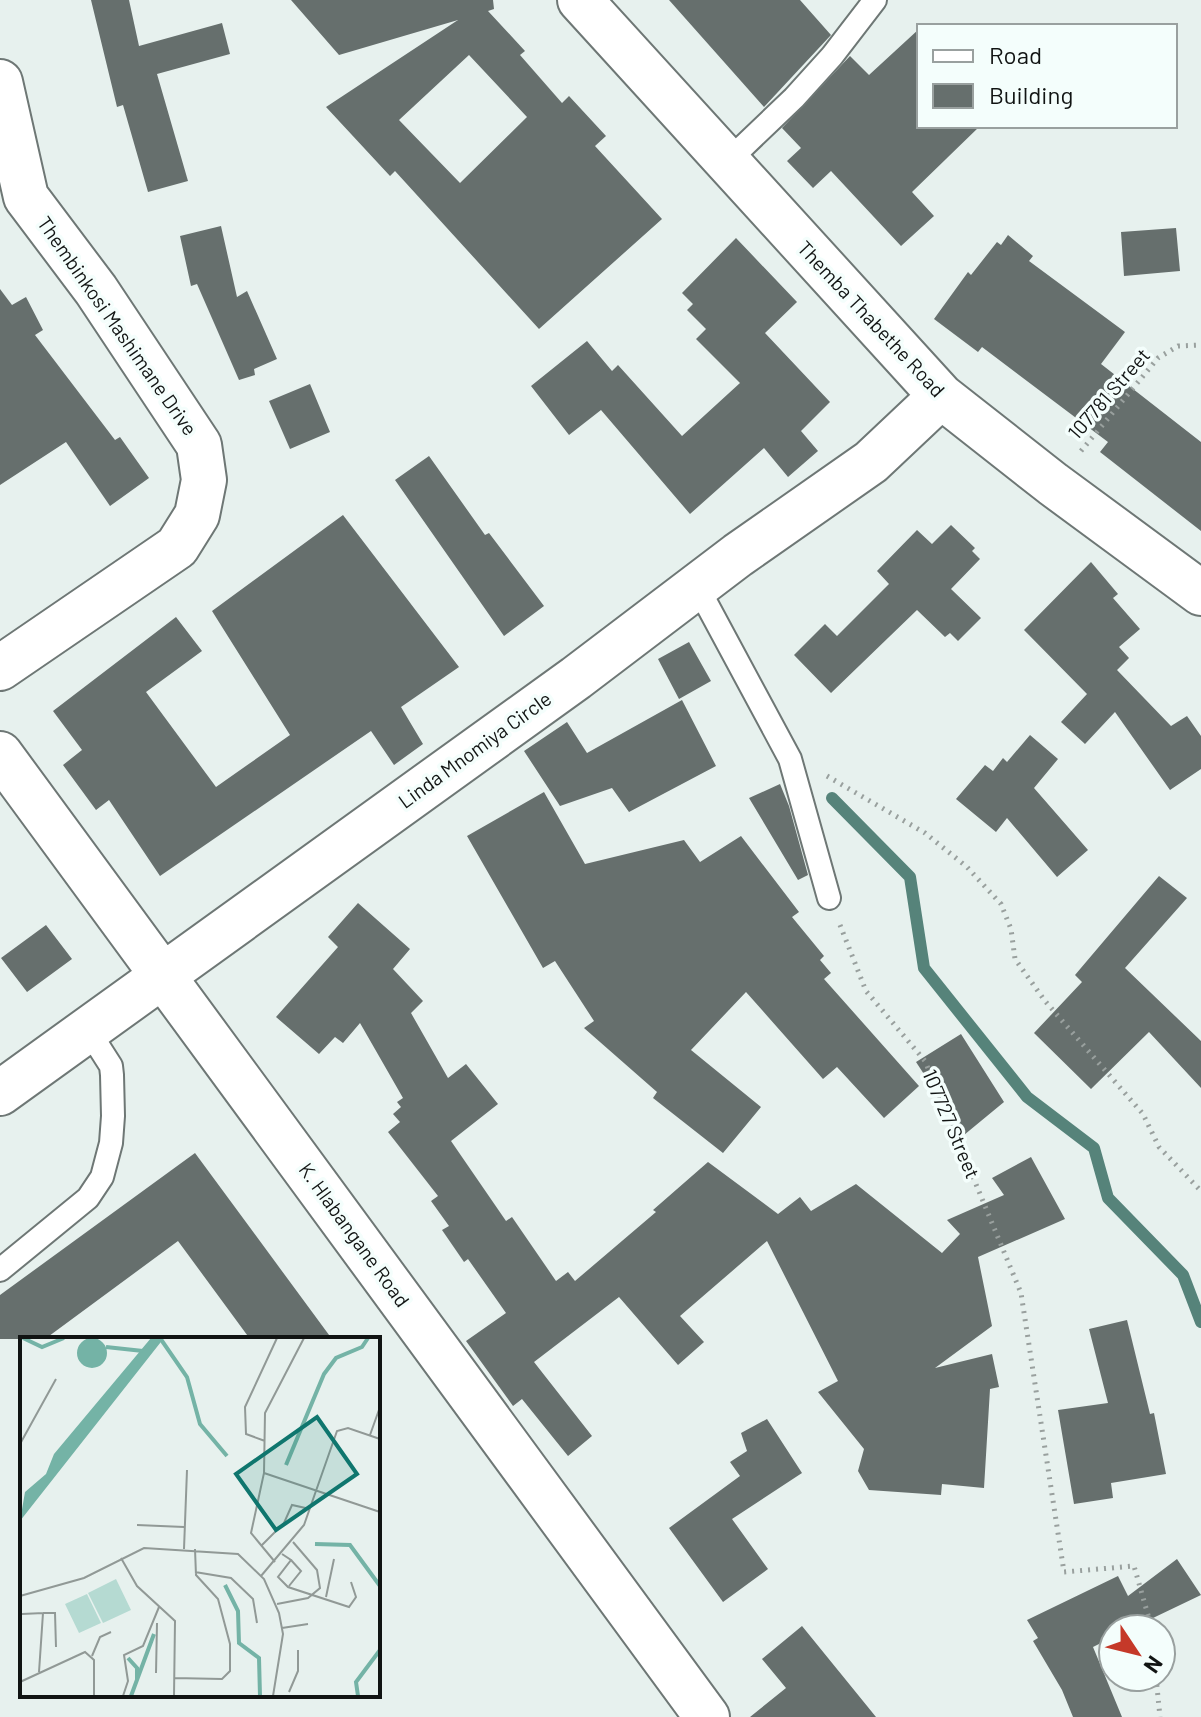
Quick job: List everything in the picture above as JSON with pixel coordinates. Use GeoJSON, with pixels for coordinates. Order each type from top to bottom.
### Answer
{"type":"FeatureCollection","features":[{"type":"Feature","properties":{"kind":"street","name":"Themba Thabethe Road"},"geometry":{"type":"LineString","coordinates":[[580,0],[941,396],[1053,484],[1201,593]]}},
{"type":"Feature","properties":{"kind":"street","name":"Thembinkosi Mashimane Drive"},"geometry":{"type":"LineString","coordinates":[[0,82],[26,197],[96,290],[199,445],[204,480],[197,515],[177,547],[0,668]]}},
{"type":"Feature","properties":{"kind":"street","name":"Linda Mnomiya Circle"},"geometry":{"type":"LineString","coordinates":[[0,1093],[871,462],[941,396]]}},
{"type":"Feature","properties":{"kind":"street","name":"K. Hlabangane Road"},"geometry":{"type":"LineString","coordinates":[[0,754],[707,1717]]}},
{"type":"Feature","properties":{"kind":"lane"},"geometry":{"type":"LineString","coordinates":[[727,162],[794,98],[832,56],[875,0]]}},
{"type":"Feature","properties":{"kind":"lane"},"geometry":{"type":"LineString","coordinates":[[697,586],[790,759],[829,898]]}},
{"type":"Feature","properties":{"kind":"lane"},"geometry":{"type":"LineString","coordinates":[[0,1270],[88,1198],[102,1177],[112,1130],[112,1075],[111,1066],[88,1030]]}},
{"type":"Feature","properties":{"kind":"path","name":"107781 Street"},"geometry":{"type":"LineString","coordinates":[[1053,484],[1158,358],[1178,346],[1201,345]]}},
{"type":"Feature","properties":{"kind":"path"},"geometry":{"type":"LineString","coordinates":[[790,759],[842,783],[925,833],[967,867],[1001,904],[1011,929],[1015,959],[1045,1001],[1143,1114],[1159,1147],[1201,1191]]}},
{"type":"Feature","properties":{"kind":"path","name":"107727 Street"},"geometry":{"type":"LineString","coordinates":[[829,898],[866,991],[925,1061],[1021,1293],[1064,1572],[1134,1566],[1147,1613]]}},
{"type":"Feature","properties":{"kind":"path"},"geometry":{"type":"LineString","coordinates":[[1158,1693],[1160,1717]]}},
{"type":"Feature","properties":{"kind":"building"},"geometry":{"type":"Polygon","coordinates":[[[91,0],[129,0],[139,46],[222,23],[230,54],[157,74],[188,181],[148,192],[123,105],[117,107],[91,0]]]}},
{"type":"Feature","properties":{"kind":"building"},"geometry":{"type":"Polygon","coordinates":[[[291,0],[493,0],[494,9],[488,11],[525,51],[520,55],[562,103],[569,96],[606,136],[595,146],[662,219],[539,329],[395,171],[390,176],[326,107],[458,20],[339,55],[291,0]],[[469,55],[399,120],[460,183],[527,117],[469,55]]]}},
{"type":"Feature","properties":{"kind":"building"},"geometry":{"type":"Polygon","coordinates":[[[669,0],[800,0],[831,35],[764,107],[669,0]]]}},
{"type":"Feature","properties":{"kind":"building"},"geometry":{"type":"Polygon","coordinates":[[[917,31],[917,128],[978,128],[912,192],[934,216],[901,246],[831,171],[813,188],[787,161],[801,148],[782,128],[850,56],[869,75],[917,31]]]}},
{"type":"Feature","properties":{"kind":"building"},"geometry":{"type":"Polygon","coordinates":[[[221,226],[237,297],[247,291],[277,359],[254,369],[255,375],[239,380],[197,284],[191,286],[180,236],[221,226]]]}},
{"type":"Feature","properties":{"kind":"building"},"geometry":{"type":"Polygon","coordinates":[[[1176,228],[1180,271],[1124,276],[1121,232],[1176,228]]]}},
{"type":"Feature","properties":{"kind":"building"},"geometry":{"type":"Polygon","coordinates":[[[1008,235],[1033,256],[1029,261],[1125,332],[1101,364],[1201,442],[1201,531],[1100,452],[1108,442],[982,347],[978,352],[934,319],[968,272],[971,275],[997,242],[1001,245],[1008,235]]]}},
{"type":"Feature","properties":{"kind":"building"},"geometry":{"type":"Polygon","coordinates":[[[736,238],[797,302],[765,333],[830,402],[801,431],[818,451],[788,477],[764,448],[690,514],[601,410],[569,435],[531,386],[587,341],[612,371],[618,365],[682,436],[740,383],[696,339],[706,329],[687,310],[693,304],[682,293],[736,238]]]}},
{"type":"Feature","properties":{"kind":"building"},"geometry":{"type":"Polygon","coordinates":[[[0,289],[12,305],[26,297],[43,330],[35,335],[115,440],[120,437],[149,478],[110,506],[66,442],[0,485],[0,289]]]}},
{"type":"Feature","properties":{"kind":"building"},"geometry":{"type":"Polygon","coordinates":[[[310,384],[330,432],[290,449],[269,401],[310,384]]]}},
{"type":"Feature","properties":{"kind":"building"},"geometry":{"type":"Polygon","coordinates":[[[429,456],[485,535],[489,533],[544,606],[504,636],[395,480],[429,456]]]}},
{"type":"Feature","properties":{"kind":"building"},"geometry":{"type":"Polygon","coordinates":[[[343,515],[459,667],[401,707],[423,744],[394,765],[371,731],[160,876],[109,800],[96,810],[63,765],[82,750],[53,711],[176,617],[202,651],[146,692],[216,787],[290,735],[212,611],[343,515]]]}},
{"type":"Feature","properties":{"kind":"building"},"geometry":{"type":"Polygon","coordinates":[[[951,525],[975,548],[972,551],[980,559],[951,589],[981,618],[958,641],[950,633],[945,637],[917,610],[831,693],[794,655],[825,624],[837,636],[889,584],[877,571],[917,530],[932,544],[951,525]]]}},
{"type":"Feature","properties":{"kind":"building"},"geometry":{"type":"Polygon","coordinates":[[[1091,562],[1118,594],[1113,598],[1140,629],[1119,647],[1129,658],[1117,670],[1171,726],[1187,716],[1201,736],[1201,769],[1170,790],[1115,712],[1085,744],[1061,722],[1087,694],[1024,630],[1091,562]]]}},
{"type":"Feature","properties":{"kind":"building"},"geometry":{"type":"Polygon","coordinates":[[[689,642],[711,681],[679,699],[658,659],[689,642]]]}},
{"type":"Feature","properties":{"kind":"building"},"geometry":{"type":"Polygon","coordinates":[[[682,700],[716,766],[629,812],[612,788],[560,806],[524,751],[567,722],[587,753],[682,700]]]}},
{"type":"Feature","properties":{"kind":"building"},"geometry":{"type":"Polygon","coordinates":[[[1030,735],[1058,759],[1034,788],[1088,850],[1057,877],[1007,818],[996,832],[956,799],[985,765],[993,771],[1003,758],[1007,762],[1030,735]]]}},
{"type":"Feature","properties":{"kind":"building"},"geometry":{"type":"Polygon","coordinates":[[[780,784],[808,875],[798,880],[749,798],[780,784]]]}},
{"type":"Feature","properties":{"kind":"building"},"geometry":{"type":"Polygon","coordinates":[[[544,792],[585,864],[684,840],[700,862],[741,836],[799,912],[792,917],[824,956],[820,960],[831,973],[824,979],[919,1086],[884,1118],[837,1067],[823,1079],[746,992],[691,1050],[761,1107],[723,1153],[653,1098],[657,1092],[584,1028],[594,1021],[555,961],[543,968],[467,836],[544,792]]]}},
{"type":"Feature","properties":{"kind":"building"},"geometry":{"type":"Polygon","coordinates":[[[1159,876],[1187,898],[1125,968],[1201,1041],[1201,1088],[1149,1032],[1091,1089],[1034,1033],[1082,982],[1075,975],[1159,876]]]}},
{"type":"Feature","properties":{"kind":"building"},"geometry":{"type":"Polygon","coordinates":[[[358,903],[410,949],[393,969],[423,1001],[411,1013],[448,1078],[466,1064],[498,1104],[451,1141],[506,1221],[512,1217],[556,1281],[568,1272],[575,1281],[656,1212],[653,1210],[708,1162],[778,1214],[800,1197],[811,1211],[856,1184],[942,1253],[960,1234],[947,1220],[1004,1195],[992,1178],[1031,1157],[1065,1219],[978,1257],[992,1326],[935,1368],[992,1354],[999,1387],[990,1389],[984,1488],[942,1484],[941,1495],[869,1490],[858,1471],[864,1449],[818,1392],[838,1381],[767,1241],[680,1316],[704,1342],[678,1365],[619,1297],[534,1362],[592,1436],[568,1456],[522,1399],[513,1406],[466,1341],[506,1313],[468,1259],[464,1262],[442,1230],[449,1226],[431,1201],[438,1196],[388,1132],[400,1122],[393,1114],[401,1107],[397,1102],[403,1098],[360,1023],[343,1043],[335,1037],[319,1054],[276,1017],[338,947],[328,937],[358,903]]]}},
{"type":"Feature","properties":{"kind":"building"},"geometry":{"type":"Polygon","coordinates":[[[46,925],[72,959],[27,992],[1,958],[46,925]]]}},
{"type":"Feature","properties":{"kind":"building"},"geometry":{"type":"Polygon","coordinates":[[[961,1034],[1004,1102],[964,1135],[916,1062],[961,1034]]]}},
{"type":"Feature","properties":{"kind":"building"},"geometry":{"type":"Polygon","coordinates":[[[195,1153],[331,1337],[249,1337],[178,1241],[48,1337],[0,1339],[0,1295],[195,1153]]]}},
{"type":"Feature","properties":{"kind":"building"},"geometry":{"type":"Polygon","coordinates":[[[1127,1320],[1150,1414],[1154,1413],[1166,1474],[1111,1483],[1113,1498],[1074,1504],[1058,1410],[1108,1403],[1089,1329],[1127,1320]]]}},
{"type":"Feature","properties":{"kind":"building"},"geometry":{"type":"Polygon","coordinates":[[[767,1419],[802,1473],[732,1519],[768,1569],[723,1602],[669,1528],[740,1476],[730,1462],[747,1451],[741,1433],[767,1419]]]}},
{"type":"Feature","properties":{"kind":"building"},"geometry":{"type":"Polygon","coordinates":[[[1177,1559],[1201,1595],[1163,1613],[1097,1613],[1097,1645],[1093,1647],[1097,1657],[1097,1693],[1112,1693],[1122,1717],[1073,1717],[1062,1690],[1033,1641],[1038,1638],[1027,1620],[1118,1576],[1128,1596],[1177,1559]]]}},
{"type":"Feature","properties":{"kind":"building"},"geometry":{"type":"Polygon","coordinates":[[[802,1626],[876,1717],[750,1717],[786,1688],[762,1659],[802,1626]]]}},
{"type":"Feature","properties":{"kind":"waterway"},"geometry":{"type":"LineString","coordinates":[[832,798],[910,877],[924,968],[1027,1097],[1094,1148],[1108,1198],[1183,1275],[1201,1322]]}}]}
